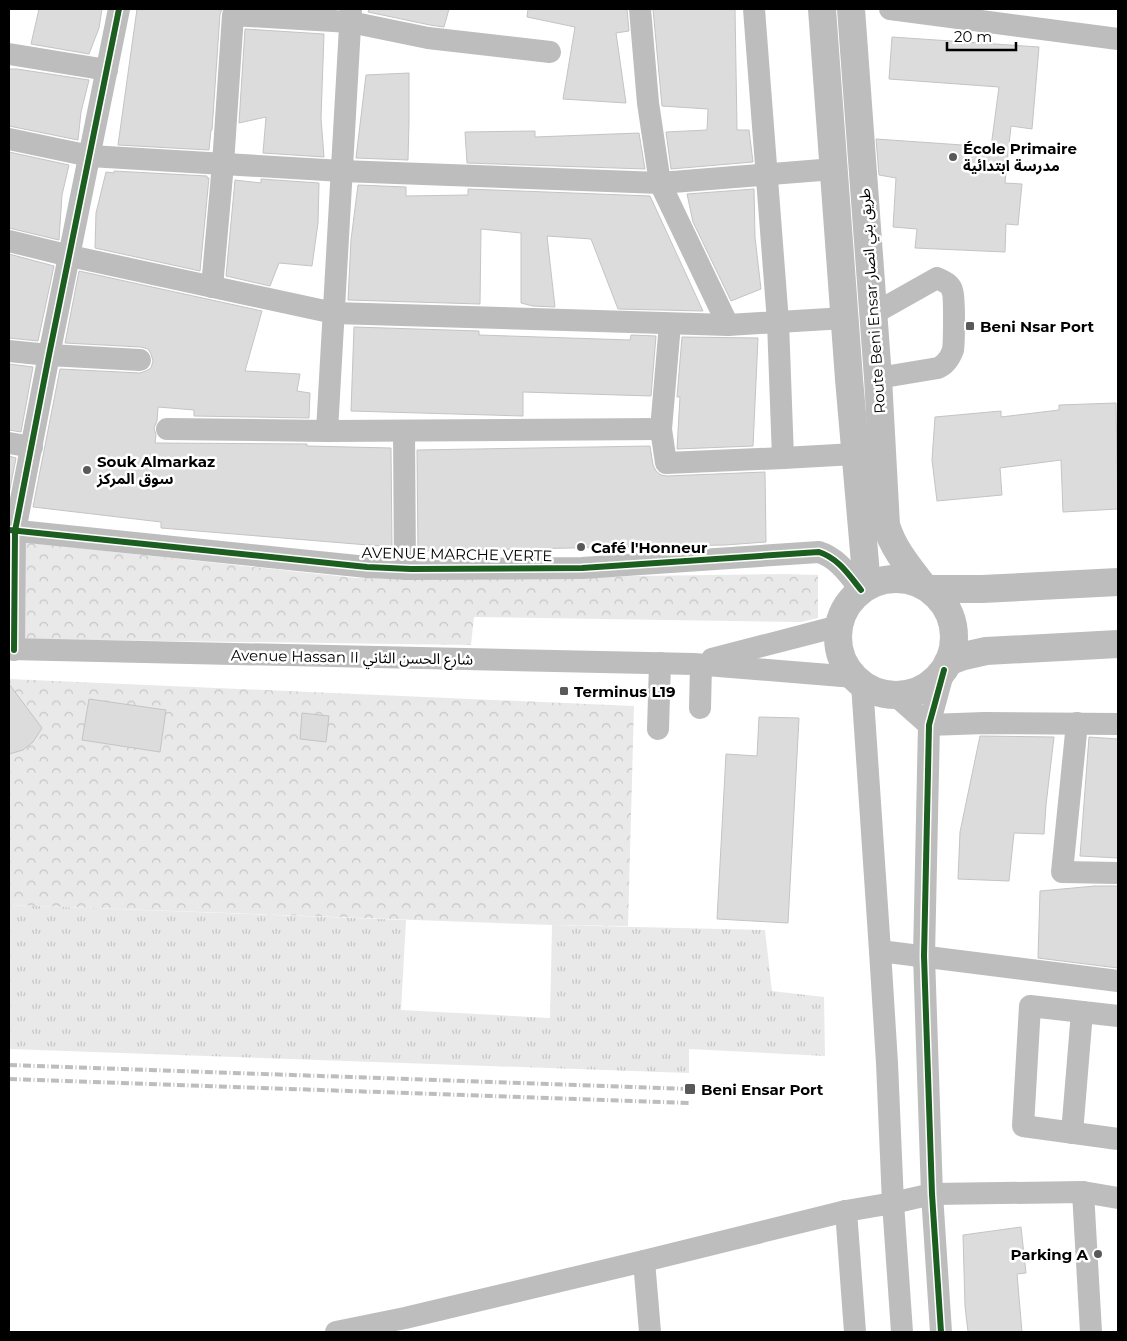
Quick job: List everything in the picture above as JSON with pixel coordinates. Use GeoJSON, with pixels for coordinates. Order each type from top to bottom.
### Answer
{"type":"FeatureCollection","features":[{"type":"Feature","properties":{"kind":"main road","name":"Route Beni Ensar طريق بني انصار"},"geometry":{"type":"LineString","coordinates":[[822,9],[864,588]]}},
{"type":"Feature","properties":{"kind":"main road","name":"Route Beni Ensar طريق بني انصار"},"geometry":{"type":"LineString","coordinates":[[851,9],[878,378],[886,526],[897,552],[926,586]]}},
{"type":"Feature","properties":{"kind":"main road"},"geometry":{"type":"LineString","coordinates":[[845,318],[873,314]]}},
{"type":"Feature","properties":{"kind":"main road"},"geometry":{"type":"LineString","coordinates":[[849,379],[878,378]]}},
{"type":"Feature","properties":{"kind":"main road"},"geometry":{"type":"LineString","coordinates":[[894,578],[908,579],[926,586],[941,598],[953,622],[955,636],[953,649],[946,666],[937,679],[928,686],[912,693],[895,695],[878,692],[858,680],[842,657],[839,647],[839,626],[843,613],[851,600],[864,588],[880,581],[894,578]]}},
{"type":"Feature","properties":{"kind":"main road"},"geometry":{"type":"LineString","coordinates":[[926,586],[982,589],[1118,582]]}},
{"type":"Feature","properties":{"kind":"main road"},"geometry":{"type":"LineString","coordinates":[[946,666],[964,656],[986,651],[1118,644]]}},
{"type":"Feature","properties":{"kind":"street"},"geometry":{"type":"LineString","coordinates":[[11,650],[12,530],[32,447],[119,9]]}},
{"type":"Feature","properties":{"kind":"street"},"geometry":{"type":"LineString","coordinates":[[640,9],[648,104],[660,183],[728,326]]}},
{"type":"Feature","properties":{"kind":"street"},"geometry":{"type":"LineString","coordinates":[[754,9],[778,322],[783,458]]}},
{"type":"Feature","properties":{"kind":"street"},"geometry":{"type":"LineString","coordinates":[[890,9],[1118,39]]}},
{"type":"Feature","properties":{"kind":"street"},"geometry":{"type":"LineString","coordinates":[[212,287],[233,15],[351,16],[428,38],[550,52]]}},
{"type":"Feature","properties":{"kind":"street"},"geometry":{"type":"LineString","coordinates":[[327,431],[351,16]]}},
{"type":"Feature","properties":{"kind":"street"},"geometry":{"type":"LineString","coordinates":[[9,54],[107,70]]}},
{"type":"Feature","properties":{"kind":"street"},"geometry":{"type":"LineString","coordinates":[[9,139],[90,156],[342,171],[660,183],[834,169]]}},
{"type":"Feature","properties":{"kind":"street"},"geometry":{"type":"LineString","coordinates":[[9,241],[70,256],[334,312],[728,326],[845,318]]}},
{"type":"Feature","properties":{"kind":"street"},"geometry":{"type":"LineString","coordinates":[[873,314],[937,278],[947,282],[952,290],[954,307],[952,350],[944,365],[938,368],[878,378]]}},
{"type":"Feature","properties":{"kind":"street"},"geometry":{"type":"LineString","coordinates":[[670,324],[661,429],[666,463],[855,454]]}},
{"type":"Feature","properties":{"kind":"street"},"geometry":{"type":"LineString","coordinates":[[9,351],[140,360]]}},
{"type":"Feature","properties":{"kind":"street"},"geometry":{"type":"LineString","coordinates":[[167,429],[404,431],[661,429]]}},
{"type":"Feature","properties":{"kind":"street"},"geometry":{"type":"LineString","coordinates":[[404,431],[405,569]]}},
{"type":"Feature","properties":{"kind":"street"},"geometry":{"type":"LineString","coordinates":[[9,443],[32,447]]}},
{"type":"Feature","properties":{"kind":"street","name":"AVENUE MARCHE VERTE"},"geometry":{"type":"LineString","coordinates":[[12,530],[367,567],[405,569],[582,568],[819,552],[839,563],[864,588]]}},
{"type":"Feature","properties":{"kind":"street","name":"Avenue Hassan II شارع الحسن الثاني"},"geometry":{"type":"LineString","coordinates":[[698,664],[839,626]]}},
{"type":"Feature","properties":{"kind":"street","name":"Avenue Hassan II شارع الحسن الثاني"},"geometry":{"type":"LineString","coordinates":[[11,650],[698,664],[858,680]]}},
{"type":"Feature","properties":{"kind":"street"},"geometry":{"type":"LineString","coordinates":[[658,729],[660,663]]}},
{"type":"Feature","properties":{"kind":"street"},"geometry":{"type":"LineString","coordinates":[[698,664],[700,708]]}},
{"type":"Feature","properties":{"kind":"street"},"geometry":{"type":"LineString","coordinates":[[941,1332],[932,1194],[924,956],[929,725],[946,666]]}},
{"type":"Feature","properties":{"kind":"street"},"geometry":{"type":"LineString","coordinates":[[858,680],[880,951],[893,1203],[902,1332]]}},
{"type":"Feature","properties":{"kind":"street"},"geometry":{"type":"LineString","coordinates":[[895,695],[929,725],[984,723],[1118,724]]}},
{"type":"Feature","properties":{"kind":"street"},"geometry":{"type":"LineString","coordinates":[[1077,723],[1062,872],[1118,873]]}},
{"type":"Feature","properties":{"kind":"street"},"geometry":{"type":"LineString","coordinates":[[880,951],[1118,981]]}},
{"type":"Feature","properties":{"kind":"street"},"geometry":{"type":"LineString","coordinates":[[1118,1016],[1030,1006],[1023,1126],[1118,1138]]}},
{"type":"Feature","properties":{"kind":"street"},"geometry":{"type":"LineString","coordinates":[[1072,1133],[1082,1012]]}},
{"type":"Feature","properties":{"kind":"street"},"geometry":{"type":"LineString","coordinates":[[1083,1192],[1091,1332]]}},
{"type":"Feature","properties":{"kind":"street"},"geometry":{"type":"LineString","coordinates":[[336,1332],[406,1325],[644,1261],[846,1211],[932,1194],[1083,1192],[1118,1198]]}},
{"type":"Feature","properties":{"kind":"street"},"geometry":{"type":"LineString","coordinates":[[846,1211],[855,1332]]}},
{"type":"Feature","properties":{"kind":"street"},"geometry":{"type":"LineString","coordinates":[[644,1261],[650,1332]]}},
{"type":"Feature","properties":{"kind":"green space"},"geometry":{"type":"Polygon","coordinates":[[[24,542],[356,578],[818,575],[818,618],[801,622],[474,617],[471,645],[22,639],[24,542]]]}},
{"type":"Feature","properties":{"kind":"green space"},"geometry":{"type":"Polygon","coordinates":[[[9,679],[634,706],[628,926],[552,925],[9,905],[9,679]]]}},
{"type":"Feature","properties":{"kind":"green space"},"geometry":{"type":"Polygon","coordinates":[[[9,905],[406,920],[401,1010],[550,1018],[552,925],[765,930],[772,991],[824,997],[825,1056],[689,1049],[689,1073],[9,1049],[9,905]]]}},
{"type":"Feature","properties":{"kind":"building"},"geometry":{"type":"Polygon","coordinates":[[[39,9],[102,9],[99,28],[89,54],[31,44],[39,9]]]}},
{"type":"Feature","properties":{"kind":"building"},"geometry":{"type":"Polygon","coordinates":[[[137,9],[222,9],[220,14],[209,150],[118,145],[137,9]]]}},
{"type":"Feature","properties":{"kind":"building"},"geometry":{"type":"Polygon","coordinates":[[[369,9],[449,9],[444,27],[368,12],[369,9]]]}},
{"type":"Feature","properties":{"kind":"building"},"geometry":{"type":"Polygon","coordinates":[[[528,9],[627,9],[629,31],[616,33],[626,103],[563,99],[575,27],[527,17],[528,9]]]}},
{"type":"Feature","properties":{"kind":"building"},"geometry":{"type":"Polygon","coordinates":[[[653,9],[735,9],[737,130],[749,130],[753,162],[671,169],[666,132],[707,130],[708,109],[662,106],[653,9]]]}},
{"type":"Feature","properties":{"kind":"building"},"geometry":{"type":"Polygon","coordinates":[[[245,29],[324,34],[321,118],[324,157],[263,153],[266,117],[239,123],[245,29]]]}},
{"type":"Feature","properties":{"kind":"building","name":"École Primaire مدرسة ابتدائية"},"geometry":{"type":"Polygon","coordinates":[[[892,37],[1039,47],[1032,129],[1011,126],[1005,183],[1022,184],[1018,225],[1006,224],[1005,252],[915,248],[917,229],[893,227],[896,178],[879,175],[876,139],[991,147],[999,87],[889,79],[892,37]]]}},
{"type":"Feature","properties":{"kind":"building"},"geometry":{"type":"Polygon","coordinates":[[[9,69],[89,80],[81,112],[78,140],[9,126],[9,69]]]}},
{"type":"Feature","properties":{"kind":"building"},"geometry":{"type":"Polygon","coordinates":[[[409,73],[408,160],[356,158],[366,75],[409,73]]]}},
{"type":"Feature","properties":{"kind":"building"},"geometry":{"type":"Polygon","coordinates":[[[535,131],[535,137],[639,133],[645,169],[467,163],[465,132],[535,131]]]}},
{"type":"Feature","properties":{"kind":"building"},"geometry":{"type":"Polygon","coordinates":[[[9,152],[69,165],[62,195],[59,240],[9,228],[9,152]]]}},
{"type":"Feature","properties":{"kind":"building"},"geometry":{"type":"Polygon","coordinates":[[[114,171],[207,176],[209,178],[200,271],[95,248],[96,213],[106,172],[114,173],[114,171]]]}},
{"type":"Feature","properties":{"kind":"building"},"geometry":{"type":"Polygon","coordinates":[[[261,179],[319,183],[318,223],[312,266],[279,263],[270,286],[226,276],[235,180],[261,183],[261,179]]]}},
{"type":"Feature","properties":{"kind":"building"},"geometry":{"type":"Polygon","coordinates":[[[358,185],[406,187],[406,196],[468,195],[468,189],[650,196],[703,311],[618,309],[591,239],[547,236],[555,307],[533,306],[521,303],[521,233],[481,229],[480,304],[348,300],[351,240],[358,185]]]}},
{"type":"Feature","properties":{"kind":"building"},"geometry":{"type":"Polygon","coordinates":[[[754,189],[755,237],[761,289],[731,301],[693,222],[687,194],[754,189]]]}},
{"type":"Feature","properties":{"kind":"building"},"geometry":{"type":"Polygon","coordinates":[[[9,254],[54,266],[38,341],[9,338],[9,254]]]}},
{"type":"Feature","properties":{"kind":"building"},"geometry":{"type":"Polygon","coordinates":[[[79,271],[262,311],[245,371],[300,374],[297,391],[310,393],[309,418],[194,416],[194,410],[158,407],[157,421],[154,428],[156,435],[155,443],[307,444],[307,446],[391,448],[392,547],[161,528],[161,522],[33,507],[60,369],[140,373],[151,368],[153,361],[148,349],[141,347],[65,343],[79,271]]]}},
{"type":"Feature","properties":{"kind":"building"},"geometry":{"type":"Polygon","coordinates":[[[354,327],[479,331],[479,335],[630,340],[631,335],[656,336],[651,396],[523,392],[523,416],[351,411],[354,327]]]}},
{"type":"Feature","properties":{"kind":"building"},"geometry":{"type":"Polygon","coordinates":[[[682,337],[758,338],[753,446],[677,449],[680,397],[677,397],[682,337]]]}},
{"type":"Feature","properties":{"kind":"building"},"geometry":{"type":"Polygon","coordinates":[[[9,364],[33,367],[21,432],[9,430],[9,364]]]}},
{"type":"Feature","properties":{"kind":"building"},"geometry":{"type":"Polygon","coordinates":[[[1116,403],[1118,509],[1063,512],[1061,460],[1000,468],[1002,495],[937,501],[932,460],[935,417],[1001,411],[1001,417],[1059,410],[1059,405],[1116,403]]]}},
{"type":"Feature","properties":{"kind":"building"},"geometry":{"type":"Polygon","coordinates":[[[650,446],[653,465],[661,475],[765,472],[766,542],[725,545],[418,551],[417,450],[650,446]]]}},
{"type":"Feature","properties":{"kind":"building"},"geometry":{"type":"Polygon","coordinates":[[[9,456],[16,458],[9,494],[9,456]]]}},
{"type":"Feature","properties":{"kind":"building"},"geometry":{"type":"Polygon","coordinates":[[[9,684],[42,728],[33,742],[23,750],[9,754],[9,684]]]}},
{"type":"Feature","properties":{"kind":"building"},"geometry":{"type":"Polygon","coordinates":[[[89,699],[166,710],[160,752],[82,740],[89,699]]]}},
{"type":"Feature","properties":{"kind":"building"},"geometry":{"type":"Polygon","coordinates":[[[302,713],[329,716],[326,742],[300,739],[302,713]]]}},
{"type":"Feature","properties":{"kind":"building"},"geometry":{"type":"Polygon","coordinates":[[[759,717],[799,718],[788,923],[717,919],[726,754],[757,756],[759,717]]]}},
{"type":"Feature","properties":{"kind":"building"},"geometry":{"type":"Polygon","coordinates":[[[980,736],[1054,737],[1044,834],[1014,833],[1009,881],[958,879],[960,832],[980,736]]]}},
{"type":"Feature","properties":{"kind":"building"},"geometry":{"type":"Polygon","coordinates":[[[1089,737],[1118,739],[1118,858],[1080,856],[1089,737]]]}},
{"type":"Feature","properties":{"kind":"building"},"geometry":{"type":"Polygon","coordinates":[[[1118,886],[1118,968],[1038,958],[1040,891],[1118,886]]]}},
{"type":"Feature","properties":{"kind":"building"},"geometry":{"type":"Polygon","coordinates":[[[1021,1227],[1026,1273],[1017,1274],[1022,1332],[968,1332],[965,1306],[963,1235],[1021,1227]]]}},
{"type":"Feature","properties":{"kind":"railway"},"geometry":{"type":"LineString","coordinates":[[9,1065],[690,1089]]}},
{"type":"Feature","properties":{"kind":"railway"},"geometry":{"type":"LineString","coordinates":[[9,1079],[689,1103]]}},
{"type":"Feature","properties":{"kind":"cycle path"},"geometry":{"type":"LineString","coordinates":[[14,650],[15,531],[119,9]]}},
{"type":"Feature","properties":{"kind":"cycle path"},"geometry":{"type":"LineString","coordinates":[[9,530],[367,567],[411,569],[582,568],[819,552],[832,558],[861,590]]}},
{"type":"Feature","properties":{"kind":"cycle path"},"geometry":{"type":"LineString","coordinates":[[941,1332],[932,1194],[924,956],[929,725],[944,670]]}},
{"type":"Feature","properties":{"kind":"place","name":"École Primaire مدرسة ابتدائية"},"geometry":{"type":"Point","coordinates":[953,157]}},
{"type":"Feature","properties":{"kind":"place","name":"Beni Nsar Port"},"geometry":{"type":"Point","coordinates":[970,326]}},
{"type":"Feature","properties":{"kind":"place","name":"Souk Almarkaz سوق المركز"},"geometry":{"type":"Point","coordinates":[87,470]}},
{"type":"Feature","properties":{"kind":"place","name":"Café l'Honneur"},"geometry":{"type":"Point","coordinates":[581,547]}},
{"type":"Feature","properties":{"kind":"place","name":"Terminus L19"},"geometry":{"type":"Point","coordinates":[564,691]}},
{"type":"Feature","properties":{"kind":"place","name":"Beni Ensar Port"},"geometry":{"type":"Point","coordinates":[690,1089]}},
{"type":"Feature","properties":{"kind":"place","name":"Parking A"},"geometry":{"type":"Point","coordinates":[1098,1254]}}]}
